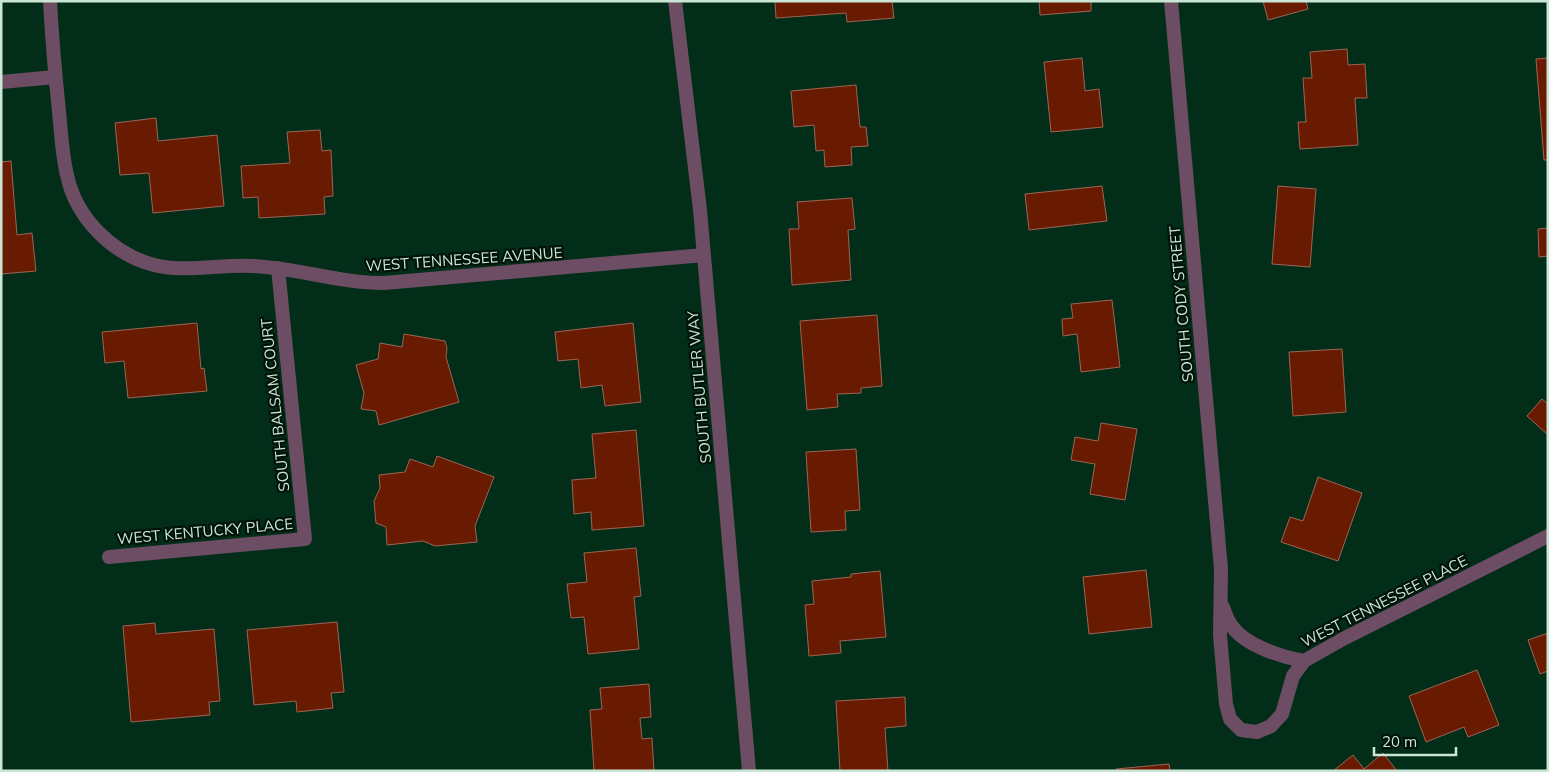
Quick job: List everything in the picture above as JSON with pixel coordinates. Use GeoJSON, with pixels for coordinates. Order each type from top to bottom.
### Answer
{"type":"FeatureCollection","features":[{"type":"Feature","properties":{"kind":"street","name":"WEST TENNESSEE AVENUE"},"geometry":{"type":"LineString","coordinates":[[50,1],[55,77],[67,175],[78,206],[91,224],[105,239],[121,251],[138,260],[156,266],[190,269],[226,266],[278,268],[345,281],[384,283],[704,255]]}},
{"type":"Feature","properties":{"kind":"street","name":"SOUTH BUTLER WAY"},"geometry":{"type":"LineString","coordinates":[[675,1],[695,162],[704,255],[749,771]]}},
{"type":"Feature","properties":{"kind":"street","name":"SOUTH CODY STREET"},"geometry":{"type":"LineString","coordinates":[[1171,1],[1221,569],[1220,635],[1226,704],[1230,719],[1241,730]]}},
{"type":"Feature","properties":{"kind":"street"},"geometry":{"type":"LineString","coordinates":[[1,82],[55,77]]}},
{"type":"Feature","properties":{"kind":"street","name":"SOUTH BALSAM COURT"},"geometry":{"type":"LineString","coordinates":[[278,268],[305,539]]}},
{"type":"Feature","properties":{"kind":"street","name":"WEST TENNESSEE PLACE"},"geometry":{"type":"LineString","coordinates":[[1241,730],[1257,732],[1271,726],[1282,714],[1293,676],[1304,661],[1343,639],[1548,536]]}},
{"type":"Feature","properties":{"kind":"street","name":"WEST KENTUCKY PLACE"},"geometry":{"type":"LineString","coordinates":[[108,557],[305,539]]}},
{"type":"Feature","properties":{"kind":"street","name":"SOUTH CODY STREET"},"geometry":{"type":"LineString","coordinates":[[1221,604],[1232,626],[1246,639],[1265,650],[1304,661]]}},
{"type":"Feature","properties":{"kind":"building"},"geometry":{"type":"Polygon","coordinates":[[[775,1],[892,1],[894,18],[847,22],[846,13],[776,18],[775,1]]]}},
{"type":"Feature","properties":{"kind":"building"},"geometry":{"type":"Polygon","coordinates":[[[1039,1],[1091,1],[1091,11],[1040,15],[1039,1]]]}},
{"type":"Feature","properties":{"kind":"building"},"geometry":{"type":"Polygon","coordinates":[[[1263,1],[1306,1],[1308,9],[1268,20],[1263,1]]]}},
{"type":"Feature","properties":{"kind":"building"},"geometry":{"type":"Polygon","coordinates":[[[1347,49],[1348,65],[1365,64],[1367,98],[1355,98],[1358,145],[1300,149],[1298,122],[1306,122],[1303,78],[1312,78],[1310,52],[1347,49]]]}},
{"type":"Feature","properties":{"kind":"building"},"geometry":{"type":"Polygon","coordinates":[[[1082,58],[1085,91],[1099,89],[1103,127],[1051,132],[1044,62],[1082,58]]]}},
{"type":"Feature","properties":{"kind":"building"},"geometry":{"type":"Polygon","coordinates":[[[1548,58],[1548,160],[1544,160],[1536,59],[1548,58]]]}},
{"type":"Feature","properties":{"kind":"building"},"geometry":{"type":"Polygon","coordinates":[[[856,85],[860,127],[866,127],[868,146],[851,147],[852,165],[825,167],[824,150],[816,151],[814,125],[794,127],[791,91],[856,85]]]}},
{"type":"Feature","properties":{"kind":"building"},"geometry":{"type":"Polygon","coordinates":[[[156,118],[158,141],[217,135],[224,206],[153,213],[149,173],[120,175],[115,123],[156,118]]]}},
{"type":"Feature","properties":{"kind":"building"},"geometry":{"type":"Polygon","coordinates":[[[320,130],[322,151],[331,150],[333,196],[324,197],[325,214],[259,218],[258,197],[243,198],[241,166],[290,163],[287,132],[320,130]]]}},
{"type":"Feature","properties":{"kind":"building"},"geometry":{"type":"Polygon","coordinates":[[[11,161],[17,235],[32,233],[36,271],[1,274],[1,162],[11,161]]]}},
{"type":"Feature","properties":{"kind":"building"},"geometry":{"type":"Polygon","coordinates":[[[1102,186],[1107,221],[1029,230],[1025,194],[1102,186]]]}},
{"type":"Feature","properties":{"kind":"building"},"geometry":{"type":"Polygon","coordinates":[[[1278,186],[1316,189],[1310,267],[1272,264],[1278,186]]]}},
{"type":"Feature","properties":{"kind":"building"},"geometry":{"type":"Polygon","coordinates":[[[852,198],[855,229],[848,230],[851,280],[792,285],[789,229],[799,229],[797,202],[852,198]]]}},
{"type":"Feature","properties":{"kind":"building"},"geometry":{"type":"Polygon","coordinates":[[[1548,228],[1548,256],[1539,257],[1538,229],[1548,228]]]}},
{"type":"Feature","properties":{"kind":"building"},"geometry":{"type":"Polygon","coordinates":[[[1112,300],[1120,367],[1081,372],[1077,334],[1063,336],[1062,319],[1073,318],[1071,304],[1112,300]]]}},
{"type":"Feature","properties":{"kind":"building"},"geometry":{"type":"Polygon","coordinates":[[[877,315],[882,386],[861,388],[861,393],[837,394],[838,407],[807,410],[800,321],[877,315]]]}},
{"type":"Feature","properties":{"kind":"building"},"geometry":{"type":"Polygon","coordinates":[[[197,323],[201,369],[204,368],[207,391],[128,398],[124,361],[105,363],[102,332],[197,323]]]}},
{"type":"Feature","properties":{"kind":"building"},"geometry":{"type":"Polygon","coordinates":[[[633,323],[641,402],[605,406],[602,385],[581,388],[578,359],[558,361],[555,332],[633,323]]]}},
{"type":"Feature","properties":{"kind":"building"},"geometry":{"type":"Polygon","coordinates":[[[404,334],[445,341],[447,348],[446,357],[459,402],[379,425],[376,411],[361,409],[364,393],[356,365],[378,359],[380,343],[402,347],[404,334]]]}},
{"type":"Feature","properties":{"kind":"building"},"geometry":{"type":"Polygon","coordinates":[[[1342,349],[1346,412],[1293,416],[1289,352],[1342,349]]]}},
{"type":"Feature","properties":{"kind":"building"},"geometry":{"type":"Polygon","coordinates":[[[1542,399],[1548,404],[1548,435],[1527,416],[1542,399]]]}},
{"type":"Feature","properties":{"kind":"building"},"geometry":{"type":"Polygon","coordinates":[[[1101,423],[1137,429],[1125,500],[1090,494],[1095,464],[1071,460],[1075,437],[1098,441],[1101,423]]]}},
{"type":"Feature","properties":{"kind":"building"},"geometry":{"type":"Polygon","coordinates":[[[636,430],[644,526],[592,530],[591,512],[574,514],[572,480],[596,478],[592,434],[636,430]]]}},
{"type":"Feature","properties":{"kind":"building"},"geometry":{"type":"Polygon","coordinates":[[[856,449],[860,510],[845,511],[846,530],[811,532],[806,452],[856,449]]]}},
{"type":"Feature","properties":{"kind":"building"},"geometry":{"type":"Polygon","coordinates":[[[437,456],[494,477],[475,526],[477,542],[435,546],[423,541],[387,545],[386,527],[376,523],[374,501],[380,488],[379,475],[405,472],[410,459],[433,467],[437,456]]]}},
{"type":"Feature","properties":{"kind":"building"},"geometry":{"type":"Polygon","coordinates":[[[1318,477],[1362,493],[1338,561],[1281,542],[1290,517],[1303,521],[1318,477]]]}},
{"type":"Feature","properties":{"kind":"building"},"geometry":{"type":"Polygon","coordinates":[[[636,548],[641,596],[634,597],[639,649],[588,654],[584,617],[571,618],[567,584],[587,582],[584,553],[636,548]]]}},
{"type":"Feature","properties":{"kind":"building"},"geometry":{"type":"Polygon","coordinates":[[[1146,570],[1152,627],[1089,634],[1083,577],[1146,570]]]}},
{"type":"Feature","properties":{"kind":"building"},"geometry":{"type":"Polygon","coordinates":[[[880,571],[886,637],[840,641],[841,653],[809,656],[805,605],[814,604],[812,581],[851,577],[851,574],[880,571]]]}},
{"type":"Feature","properties":{"kind":"building"},"geometry":{"type":"Polygon","coordinates":[[[337,622],[344,692],[331,693],[333,708],[297,712],[296,701],[254,705],[247,630],[337,622]]]}},
{"type":"Feature","properties":{"kind":"building"},"geometry":{"type":"Polygon","coordinates":[[[155,623],[156,634],[214,629],[220,701],[209,702],[210,715],[131,722],[123,626],[155,623]]]}},
{"type":"Feature","properties":{"kind":"building"},"geometry":{"type":"Polygon","coordinates":[[[1548,633],[1548,671],[1540,674],[1528,640],[1548,633]]]}},
{"type":"Feature","properties":{"kind":"building"},"geometry":{"type":"Polygon","coordinates":[[[1477,670],[1499,725],[1468,737],[1464,727],[1426,742],[1409,696],[1477,670]]]}},
{"type":"Feature","properties":{"kind":"building"},"geometry":{"type":"Polygon","coordinates":[[[649,684],[651,717],[640,718],[642,739],[652,738],[654,771],[594,771],[590,710],[602,709],[600,688],[649,684]]]}},
{"type":"Feature","properties":{"kind":"building"},"geometry":{"type":"Polygon","coordinates":[[[905,697],[906,726],[885,728],[888,771],[840,771],[836,701],[905,697]]]}},
{"type":"Feature","properties":{"kind":"building"},"geometry":{"type":"Polygon","coordinates":[[[1383,753],[1397,771],[1333,771],[1353,755],[1364,769],[1383,753]]]}},
{"type":"Feature","properties":{"kind":"building"},"geometry":{"type":"Polygon","coordinates":[[[1169,764],[1170,771],[1116,771],[1116,769],[1169,764]]]}}]}
